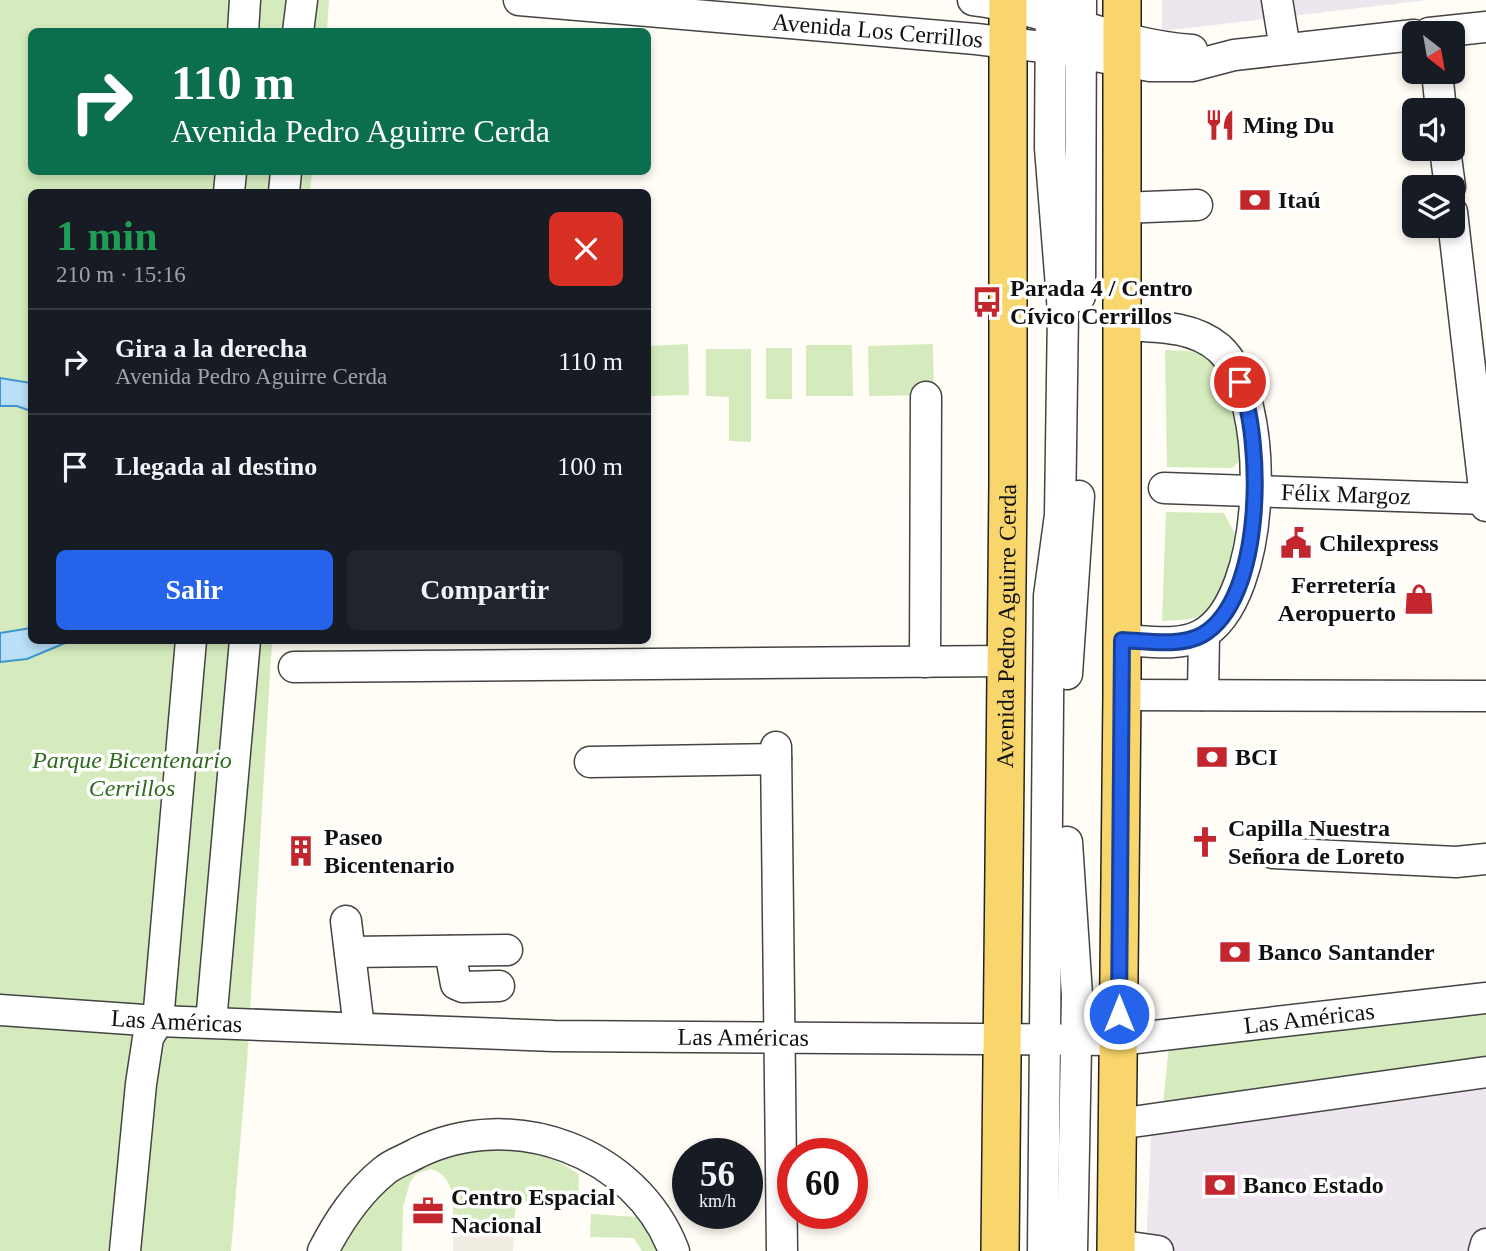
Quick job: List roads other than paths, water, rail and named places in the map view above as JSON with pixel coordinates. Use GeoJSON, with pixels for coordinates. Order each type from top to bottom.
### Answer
{"type":"FeatureCollection","features":[{"type":"Feature","properties":{"kind":"main road"},"geometry":{"type":"LineString","coordinates":[[1116,1248],[1122,695],[1122,51],[1129,1]]}},
{"type":"Feature","properties":{"kind":"main road","name":"Avenida Pedro Aguirre Cerda"},"geometry":{"type":"LineString","coordinates":[[997,2],[1008,42],[1000,1251]]}},
{"type":"Feature","properties":{"kind":"street"},"geometry":{"type":"LineString","coordinates":[[243,28],[245,0]]}},
{"type":"Feature","properties":{"kind":"street"},"geometry":{"type":"LineString","coordinates":[[298,28],[302,0]]}},
{"type":"Feature","properties":{"kind":"street","name":"Avenida Los Cerrillos"},"geometry":{"type":"LineString","coordinates":[[519,0],[1008,42],[1051,48],[1081,27]]}},
{"type":"Feature","properties":{"kind":"street"},"geometry":{"type":"LineString","coordinates":[[1277,0],[1285,49]]}},
{"type":"Feature","properties":{"kind":"street","name":"Avenida Los Cerrillos"},"geometry":{"type":"LineString","coordinates":[[997,2],[1051,9],[1150,66],[1192,66],[1234,55],[1402,36]]}},
{"type":"Feature","properties":{"kind":"street"},"geometry":{"type":"LineString","coordinates":[[1043,1251],[1049,596],[1060,515],[1063,312],[1051,161],[1051,9]]}},
{"type":"Feature","properties":{"kind":"street"},"geometry":{"type":"LineString","coordinates":[[1072,1251],[1078,1039],[1068,878],[1067,674],[1079,518],[1081,27]]}},
{"type":"Feature","properties":{"kind":"street"},"geometry":{"type":"LineString","coordinates":[[1465,29],[1486,27]]}},
{"type":"Feature","properties":{"kind":"street"},"geometry":{"type":"LineString","coordinates":[[1122,208],[1197,205]]}},
{"type":"Feature","properties":{"kind":"street"},"geometry":{"type":"LineString","coordinates":[[1455,238],[1486,506]]}},
{"type":"Feature","properties":{"kind":"street"},"geometry":{"type":"LineString","coordinates":[[1122,325],[1187,331],[1202,337],[1226,356],[1240,382],[1248,406],[1255,450],[1256,490],[1253,525],[1238,581],[1226,610],[1204,634],[1184,640],[1122,640]]}},
{"type":"Feature","properties":{"kind":"street"},"geometry":{"type":"LineString","coordinates":[[925,662],[926,397]]}},
{"type":"Feature","properties":{"kind":"street","name":"Félix Margoz"},"geometry":{"type":"LineString","coordinates":[[1164,488],[1486,499]]}},
{"type":"Feature","properties":{"kind":"street"},"geometry":{"type":"LineString","coordinates":[[1203,695],[1204,634]]}},
{"type":"Feature","properties":{"kind":"street"},"geometry":{"type":"LineString","coordinates":[[125,1251],[141,1084],[148,1038],[158,1021],[191,644]]}},
{"type":"Feature","properties":{"kind":"street"},"geometry":{"type":"LineString","coordinates":[[211,1022],[245,644]]}},
{"type":"Feature","properties":{"kind":"street"},"geometry":{"type":"LineString","coordinates":[[293,667],[565,652],[925,662],[1006,661]]}},
{"type":"Feature","properties":{"kind":"street"},"geometry":{"type":"LineString","coordinates":[[1122,695],[1486,696]]}},
{"type":"Feature","properties":{"kind":"street"},"geometry":{"type":"LineString","coordinates":[[590,762],[776,753],[777,1040],[782,1251]]}},
{"type":"Feature","properties":{"kind":"street"},"geometry":{"type":"LineString","coordinates":[[1273,853],[1456,862],[1486,859]]}},
{"type":"Feature","properties":{"kind":"street"},"geometry":{"type":"LineString","coordinates":[[346,921],[359,1028]]}},
{"type":"Feature","properties":{"kind":"street"},"geometry":{"type":"LineString","coordinates":[[350,952],[507,950]]}},
{"type":"Feature","properties":{"kind":"street"},"geometry":{"type":"LineString","coordinates":[[450,951],[456,984],[463,987],[499,986]]}},
{"type":"Feature","properties":{"kind":"street","name":"Las Américas"},"geometry":{"type":"LineString","coordinates":[[0,1010],[158,1021],[554,1036],[777,1040],[1119,1040],[1486,998]]}},
{"type":"Feature","properties":{"kind":"street"},"geometry":{"type":"LineString","coordinates":[[1118,1125],[1486,1072]]}},
{"type":"Feature","properties":{"kind":"street"},"geometry":{"type":"LineString","coordinates":[[323,1251],[341,1214],[385,1170],[442,1141],[504,1132],[567,1144],[622,1176],[664,1225],[674,1251]]}},
{"type":"Feature","properties":{"kind":"street"},"geometry":{"type":"LineString","coordinates":[[1484,1251],[1486,1244]]}},
{"type":"Feature","properties":{"kind":"street"},"geometry":{"type":"LineString","coordinates":[[1116,1248],[1158,1251]]}},
{"type":"Feature","properties":{"kind":"water"},"geometry":{"type":"Polygon","coordinates":[[[0,378],[28,383],[28,410],[17,406],[0,406],[0,378]]]}},
{"type":"Feature","properties":{"kind":"water"},"geometry":{"type":"Polygon","coordinates":[[[28,628],[28,644],[63,644],[27,659],[0,662],[0,633],[28,628]]]}},
{"type":"Feature","properties":{"kind":"place","name":"Ming Du"},"geometry":{"type":"Point","coordinates":[1220,125]}},
{"type":"Feature","properties":{"kind":"place","name":"Itaú"},"geometry":{"type":"Point","coordinates":[1255,200]}},
{"type":"Feature","properties":{"kind":"place","name":"Parada 4 / Centro Cívico Cerrillos"},"geometry":{"type":"Point","coordinates":[987,302]}},
{"type":"Feature","properties":{"kind":"place","name":"Chilexpress"},"geometry":{"type":"Point","coordinates":[1296,543]}},
{"type":"Feature","properties":{"kind":"place","name":"Ferretería Aeropuerto"},"geometry":{"type":"Point","coordinates":[1419,599]}},
{"type":"Feature","properties":{"kind":"place","name":"BCI"},"geometry":{"type":"Point","coordinates":[1212,757]}},
{"type":"Feature","properties":{"kind":"place","name":"Capilla Nuestra Señora de Loreto"},"geometry":{"type":"Point","coordinates":[1205,842]}},
{"type":"Feature","properties":{"kind":"place","name":"Paseo Bicentenario"},"geometry":{"type":"Point","coordinates":[301,851]}},
{"type":"Feature","properties":{"kind":"place","name":"Banco Santander"},"geometry":{"type":"Point","coordinates":[1235,952]}},
{"type":"Feature","properties":{"kind":"place","name":"Banco Estado"},"geometry":{"type":"Point","coordinates":[1220,1185]}},
{"type":"Feature","properties":{"kind":"place","name":"Centro Espacial Nacional"},"geometry":{"type":"Point","coordinates":[428,1211]}},
{"type":"Feature","properties":{"kind":"park label","name":"Parque Bicentenario Cerrillos"},"geometry":{"type":"Point","coordinates":[132,774]}}]}
